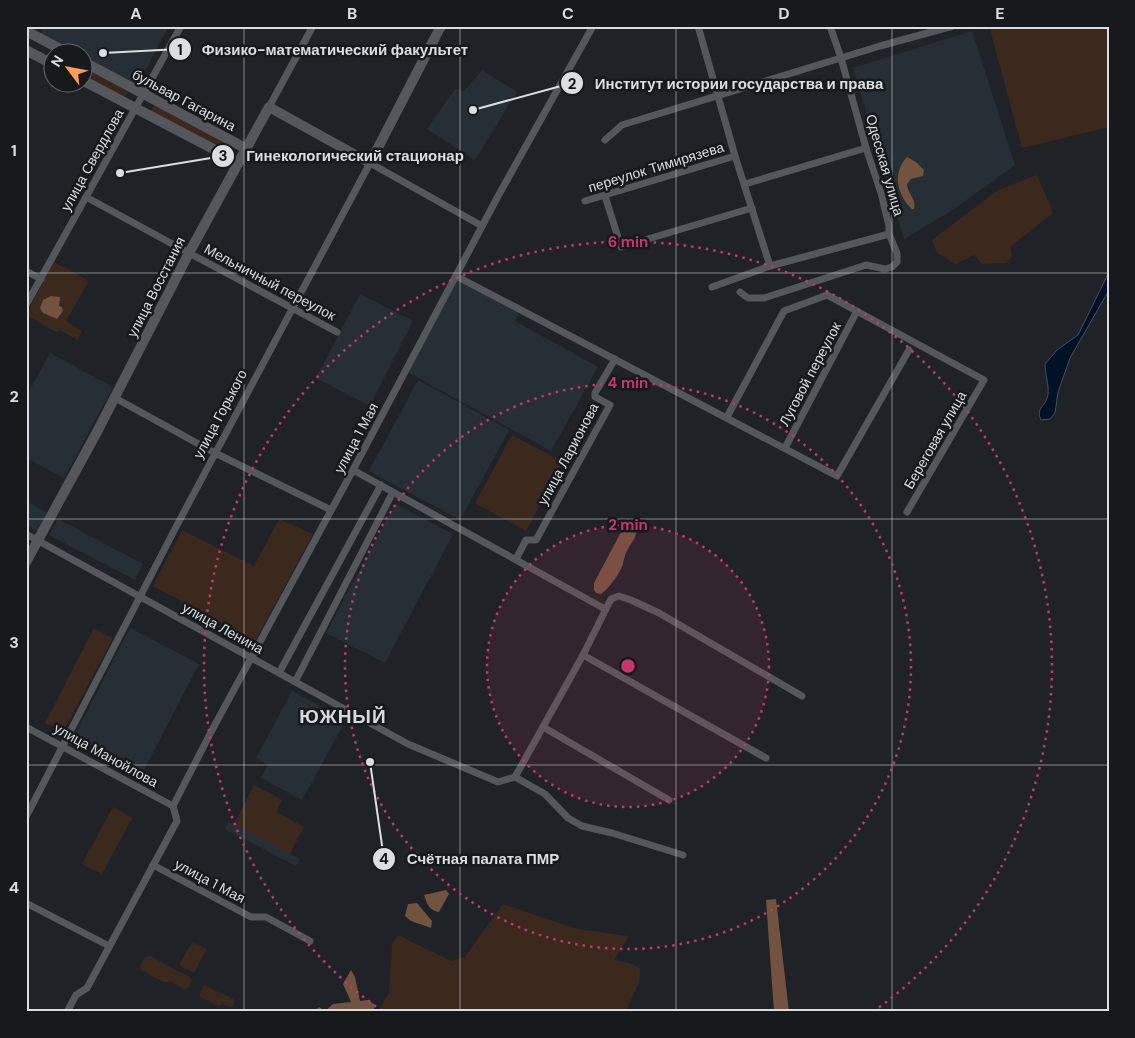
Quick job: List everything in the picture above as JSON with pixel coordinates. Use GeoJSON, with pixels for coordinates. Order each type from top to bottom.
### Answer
{"type":"FeatureCollection","features":[{"type":"Feature","properties":{"kind":"street","name":"улица Свердлова"},"geometry":{"type":"LineString","coordinates":[[26,305],[181,26]]}},
{"type":"Feature","properties":{"kind":"street","name":"улица Восстания"},"geometry":{"type":"LineString","coordinates":[[26,562],[115,398],[188,253],[313,26]]}},
{"type":"Feature","properties":{"kind":"street","name":"улица Горького"},"geometry":{"type":"LineString","coordinates":[[26,817],[215,453],[441,26]]}},
{"type":"Feature","properties":{"kind":"street","name":"улица 1 Мая"},"geometry":{"type":"LineString","coordinates":[[67,1012],[76,995],[87,988],[177,821],[173,806],[482,226],[593,26]]}},
{"type":"Feature","properties":{"kind":"street"},"geometry":{"type":"LineString","coordinates":[[698,26],[717,96],[770,266]]}},
{"type":"Feature","properties":{"kind":"street","name":"Одесская улица"},"geometry":{"type":"LineString","coordinates":[[740,292],[748,298],[764,298],[866,265],[885,269],[892,267],[897,262],[897,253],[889,234],[887,216],[830,26]]}},
{"type":"Feature","properties":{"kind":"street"},"geometry":{"type":"LineString","coordinates":[[605,140],[622,125],[953,26]]}},
{"type":"Feature","properties":{"kind":"street"},"geometry":{"type":"LineString","coordinates":[[28,31],[48,42]]}},
{"type":"Feature","properties":{"kind":"street"},"geometry":{"type":"LineString","coordinates":[[26,50],[42,59]]}},
{"type":"Feature","properties":{"kind":"street","name":"бульвар Гагарина"},"geometry":{"type":"LineString","coordinates":[[92,66],[245,148]]}},
{"type":"Feature","properties":{"kind":"street"},"geometry":{"type":"LineString","coordinates":[[92,85],[238,162]]}},
{"type":"Feature","properties":{"kind":"street"},"geometry":{"type":"LineString","coordinates":[[269,106],[482,226]]}},
{"type":"Feature","properties":{"kind":"street"},"geometry":{"type":"LineString","coordinates":[[745,184],[866,148]]}},
{"type":"Feature","properties":{"kind":"street","name":"переулок Тимирязева"},"geometry":{"type":"LineString","coordinates":[[585,201],[735,156]]}},
{"type":"Feature","properties":{"kind":"street"},"geometry":{"type":"LineString","coordinates":[[605,196],[621,247],[752,208]]}},
{"type":"Feature","properties":{"kind":"street","name":"Мельничный переулок"},"geometry":{"type":"LineString","coordinates":[[86,197],[337,332]]}},
{"type":"Feature","properties":{"kind":"street"},"geometry":{"type":"LineString","coordinates":[[712,287],[770,266],[889,234]]}},
{"type":"Feature","properties":{"kind":"street"},"geometry":{"type":"LineString","coordinates":[[26,271],[41,279]]}},
{"type":"Feature","properties":{"kind":"street"},"geometry":{"type":"LineString","coordinates":[[456,276],[837,476],[909,350]]}},
{"type":"Feature","properties":{"kind":"street"},"geometry":{"type":"LineString","coordinates":[[727,417],[784,311],[827,295],[857,311]]}},
{"type":"Feature","properties":{"kind":"street","name":"Береговая улица"},"geometry":{"type":"LineString","coordinates":[[857,311],[984,380],[907,512]]}},
{"type":"Feature","properties":{"kind":"street","name":"Луговой переулок"},"geometry":{"type":"LineString","coordinates":[[785,448],[857,311]]}},
{"type":"Feature","properties":{"kind":"street","name":"улица Ларионова"},"geometry":{"type":"LineString","coordinates":[[516,559],[526,540],[536,540],[610,405],[595,396],[615,358]]}},
{"type":"Feature","properties":{"kind":"street"},"geometry":{"type":"LineString","coordinates":[[115,398],[215,453],[331,510]]}},
{"type":"Feature","properties":{"kind":"street"},"geometry":{"type":"LineString","coordinates":[[353,470],[605,609]]}},
{"type":"Feature","properties":{"kind":"street"},"geometry":{"type":"LineString","coordinates":[[279,674],[381,485]]}},
{"type":"Feature","properties":{"kind":"street"},"geometry":{"type":"LineString","coordinates":[[295,682],[393,492]]}},
{"type":"Feature","properties":{"kind":"street","name":"улица Ленина"},"geometry":{"type":"LineString","coordinates":[[26,534],[408,744],[498,782],[515,777]]}},
{"type":"Feature","properties":{"kind":"street"},"geometry":{"type":"LineString","coordinates":[[683,855],[612,833],[582,826],[568,818],[546,794],[515,777],[583,656],[611,599],[619,596],[659,613],[802,696]]}},
{"type":"Feature","properties":{"kind":"street"},"geometry":{"type":"LineString","coordinates":[[583,656],[766,758]]}},
{"type":"Feature","properties":{"kind":"street","name":"улица Манойлова"},"geometry":{"type":"LineString","coordinates":[[26,727],[173,806]]}},
{"type":"Feature","properties":{"kind":"street"},"geometry":{"type":"LineString","coordinates":[[543,727],[669,800]]}},
{"type":"Feature","properties":{"kind":"street","name":"улица 1 Мая"},"geometry":{"type":"LineString","coordinates":[[153,865],[251,917],[266,916],[310,941]]}},
{"type":"Feature","properties":{"kind":"street"},"geometry":{"type":"LineString","coordinates":[[26,903],[109,946]]}},
{"type":"Feature","properties":{"kind":"shaded area"},"geometry":{"type":"Polygon","coordinates":[[[45,26],[169,26],[135,89],[92,66],[92,42],[46,42],[38,38],[45,26]]]}},
{"type":"Feature","properties":{"kind":"shaded area"},"geometry":{"type":"Polygon","coordinates":[[[989,26],[1109,26],[1109,127],[1022,148],[989,26]]]}},
{"type":"Feature","properties":{"kind":"shaded area"},"geometry":{"type":"Polygon","coordinates":[[[972,31],[1015,165],[954,209],[904,239],[853,68],[972,31]]]}},
{"type":"Feature","properties":{"kind":"shaded area"},"geometry":{"type":"Polygon","coordinates":[[[482,70],[517,92],[475,160],[427,129],[455,89],[464,91],[482,70]]]}},
{"type":"Feature","properties":{"kind":"shaded area"},"geometry":{"type":"Polygon","coordinates":[[[92,72],[128,91],[124,99],[92,81],[92,72]]]}},
{"type":"Feature","properties":{"kind":"shaded area"},"geometry":{"type":"Polygon","coordinates":[[[155,103],[233,146],[228,154],[150,112],[155,103]]]}},
{"type":"Feature","properties":{"kind":"shaded area"},"geometry":{"type":"Polygon","coordinates":[[[907,157],[924,170],[923,176],[911,179],[907,184],[915,205],[914,209],[903,197],[898,184],[899,170],[907,157]]]}},
{"type":"Feature","properties":{"kind":"shaded area"},"geometry":{"type":"Polygon","coordinates":[[[1037,175],[1053,213],[1010,247],[1012,256],[1006,263],[982,264],[974,255],[956,264],[937,253],[932,240],[998,190],[1037,175]]]}},
{"type":"Feature","properties":{"kind":"shaded area"},"geometry":{"type":"Polygon","coordinates":[[[54,262],[89,281],[66,321],[82,331],[78,340],[60,330],[56,332],[26,315],[54,262]]]}},
{"type":"Feature","properties":{"kind":"shaded area"},"geometry":{"type":"Polygon","coordinates":[[[456,276],[521,310],[515,321],[598,367],[551,451],[406,371],[456,276]]]}},
{"type":"Feature","properties":{"kind":"shaded area"},"geometry":{"type":"Polygon","coordinates":[[[360,294],[413,321],[370,406],[316,378],[360,294]]]}},
{"type":"Feature","properties":{"kind":"shaded area"},"geometry":{"type":"Polygon","coordinates":[[[51,296],[60,297],[59,306],[62,307],[63,311],[57,319],[43,313],[40,308],[43,300],[51,296]]]}},
{"type":"Feature","properties":{"kind":"shaded area"},"geometry":{"type":"Polygon","coordinates":[[[50,353],[113,387],[64,478],[26,458],[26,397],[50,353]]]}},
{"type":"Feature","properties":{"kind":"shaded area"},"geometry":{"type":"Polygon","coordinates":[[[418,380],[509,430],[460,520],[369,471],[418,380]]]}},
{"type":"Feature","properties":{"kind":"shaded area"},"geometry":{"type":"Polygon","coordinates":[[[512,435],[563,462],[526,531],[475,503],[512,435]]]}},
{"type":"Feature","properties":{"kind":"shaded area"},"geometry":{"type":"Polygon","coordinates":[[[26,501],[48,513],[38,532],[26,525],[26,501]]]}},
{"type":"Feature","properties":{"kind":"shaded area"},"geometry":{"type":"Polygon","coordinates":[[[395,504],[453,534],[385,663],[326,633],[395,504]]]}},
{"type":"Feature","properties":{"kind":"shaded area"},"geometry":{"type":"Polygon","coordinates":[[[58,519],[143,564],[135,580],[49,535],[58,519]]]}},
{"type":"Feature","properties":{"kind":"shaded area"},"geometry":{"type":"Polygon","coordinates":[[[279,519],[313,534],[255,641],[153,586],[182,530],[254,566],[279,519]]]}},
{"type":"Feature","properties":{"kind":"shaded area"},"geometry":{"type":"Polygon","coordinates":[[[636,523],[634,540],[626,552],[619,572],[601,594],[596,593],[594,583],[620,534],[630,524],[636,523]]]}},
{"type":"Feature","properties":{"kind":"shaded area"},"geometry":{"type":"Polygon","coordinates":[[[94,628],[113,638],[62,731],[45,723],[94,628]]]}},
{"type":"Feature","properties":{"kind":"shaded area"},"geometry":{"type":"Polygon","coordinates":[[[130,628],[199,664],[143,772],[74,737],[130,628]]]}},
{"type":"Feature","properties":{"kind":"shaded area"},"geometry":{"type":"Polygon","coordinates":[[[292,691],[346,720],[302,800],[261,778],[268,765],[256,758],[292,691]]]}},
{"type":"Feature","properties":{"kind":"shaded area"},"geometry":{"type":"Polygon","coordinates":[[[254,785],[282,800],[276,812],[304,827],[290,854],[234,825],[254,785]]]}},
{"type":"Feature","properties":{"kind":"shaded area"},"geometry":{"type":"Polygon","coordinates":[[[113,807],[132,818],[102,874],[82,864],[113,807]]]}},
{"type":"Feature","properties":{"kind":"shaded area"},"geometry":{"type":"Polygon","coordinates":[[[229,822],[300,859],[296,866],[225,829],[229,822]]]}},
{"type":"Feature","properties":{"kind":"shaded area"},"geometry":{"type":"Polygon","coordinates":[[[446,890],[449,894],[439,912],[433,910],[424,895],[446,890]]]}},
{"type":"Feature","properties":{"kind":"shaded area"},"geometry":{"type":"Polygon","coordinates":[[[776,899],[789,1012],[774,1012],[766,900],[776,899]]]}},
{"type":"Feature","properties":{"kind":"shaded area"},"geometry":{"type":"Polygon","coordinates":[[[417,903],[432,921],[431,928],[411,921],[405,916],[408,904],[417,903]]]}},
{"type":"Feature","properties":{"kind":"shaded area"},"geometry":{"type":"Polygon","coordinates":[[[503,904],[577,929],[629,936],[614,960],[629,963],[640,969],[639,983],[625,1012],[378,1012],[389,993],[392,945],[398,935],[451,961],[465,957],[503,904]]]}},
{"type":"Feature","properties":{"kind":"shaded area"},"geometry":{"type":"Polygon","coordinates":[[[192,942],[207,949],[194,973],[179,965],[192,942]]]}},
{"type":"Feature","properties":{"kind":"shaded area"},"geometry":{"type":"Polygon","coordinates":[[[150,956],[190,977],[192,980],[188,988],[184,989],[171,982],[163,982],[141,970],[140,966],[145,957],[150,956]]]}},
{"type":"Feature","properties":{"kind":"shaded area"},"geometry":{"type":"Polygon","coordinates":[[[351,970],[355,977],[360,1001],[368,1000],[375,1005],[373,1012],[314,1012],[319,1007],[325,1011],[333,1004],[351,1002],[343,984],[351,970]]]}},
{"type":"Feature","properties":{"kind":"shaded area"},"geometry":{"type":"Polygon","coordinates":[[[204,985],[233,999],[235,1001],[232,1007],[222,1004],[219,1006],[200,997],[204,985]]]}},
{"type":"Feature","properties":{"kind":"water"},"geometry":{"type":"Polygon","coordinates":[[[1109,272],[1109,290],[1070,358],[1058,392],[1055,413],[1050,419],[1041,420],[1039,412],[1048,394],[1045,364],[1057,350],[1078,335],[1109,272]]]}},
{"type":"Feature","properties":{"kind":"place","name":"Физико-математический факультет"},"geometry":{"type":"Point","coordinates":[103,53]}},
{"type":"Feature","properties":{"kind":"place","name":"Институт истории государства и права"},"geometry":{"type":"Point","coordinates":[473,110]}},
{"type":"Feature","properties":{"kind":"place","name":"Гинекологический стационар"},"geometry":{"type":"Point","coordinates":[120,173]}},
{"type":"Feature","properties":{"kind":"place","name":"Счётная палата ПМР"},"geometry":{"type":"Point","coordinates":[370,762]}},
{"type":"Feature","properties":{"kind":"district","name":"ЮЖНЫЙ"},"geometry":{"type":"Point","coordinates":[343,716]}}]}
